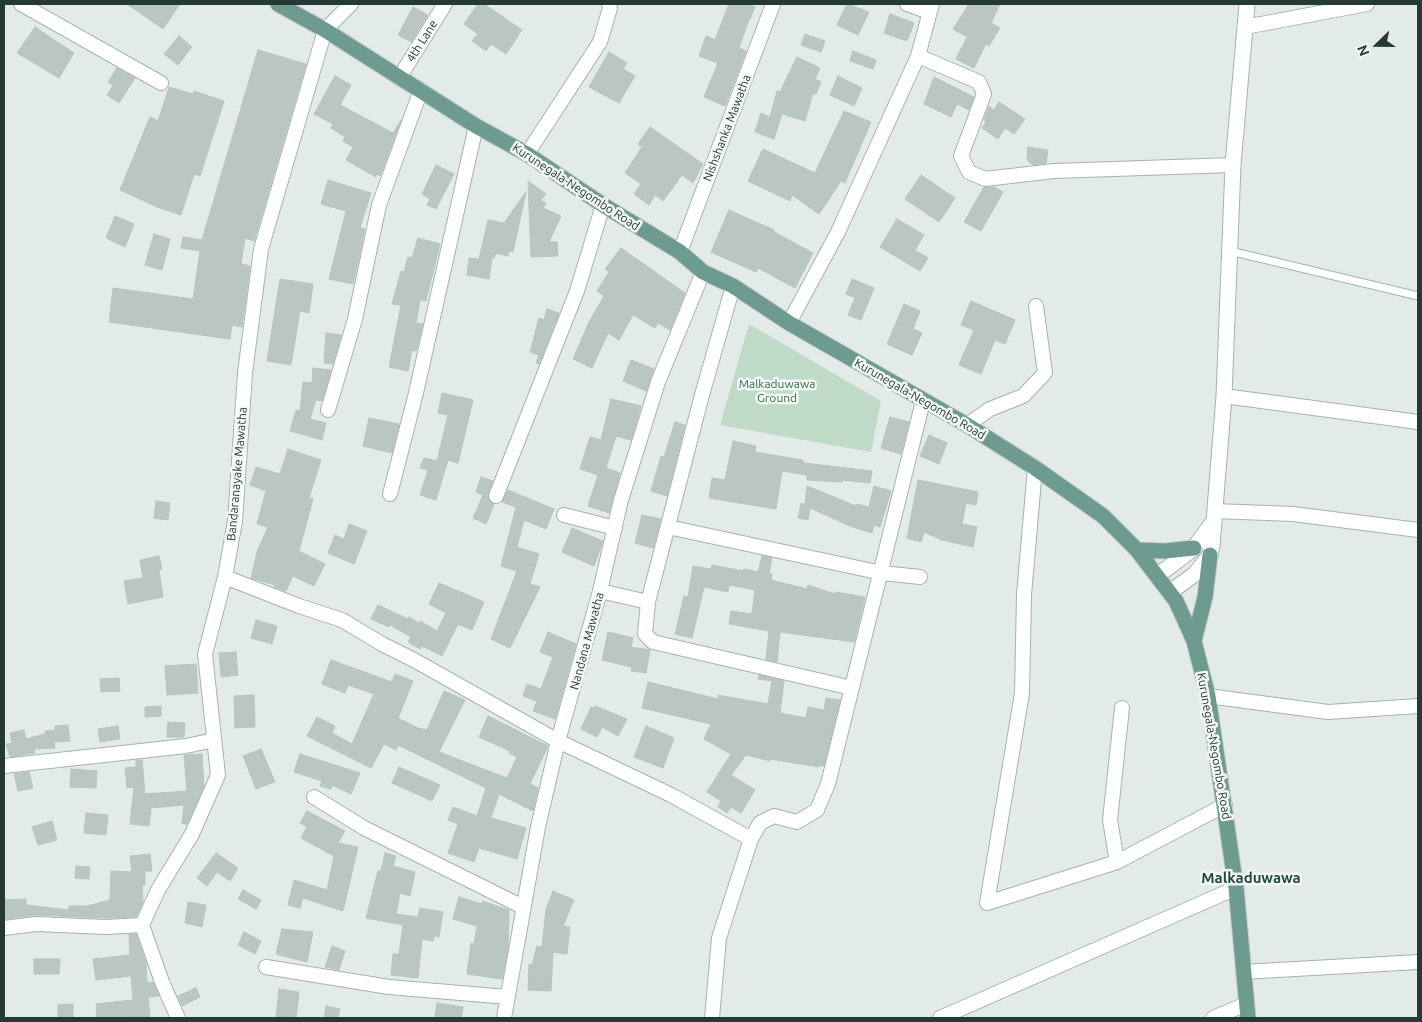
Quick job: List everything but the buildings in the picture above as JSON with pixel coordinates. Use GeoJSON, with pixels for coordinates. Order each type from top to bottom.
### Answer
{"type":"FeatureCollection","features":[{"type":"Feature","properties":{"kind":"main road","name":"Kurunegala-Negombo Road"},"geometry":{"type":"LineString","coordinates":[[278,4],[325,30],[476,126],[527,154],[603,205],[680,252],[703,272],[733,286],[790,323],[967,425],[1035,468],[1103,516],[1137,550],[1157,573],[1170,592],[1194,641],[1208,696],[1236,888],[1247,1011]]}},
{"type":"Feature","properties":{"kind":"main road"},"geometry":{"type":"LineString","coordinates":[[1137,550],[1165,551],[1194,548]]}},
{"type":"Feature","properties":{"kind":"main road"},"geometry":{"type":"LineString","coordinates":[[1194,641],[1205,598],[1210,555]]}},
{"type":"Feature","properties":{"kind":"street"},"geometry":{"type":"LineString","coordinates":[[21,4],[161,83]]}},
{"type":"Feature","properties":{"kind":"street"},"geometry":{"type":"LineString","coordinates":[[325,30],[351,4]]}},
{"type":"Feature","properties":{"kind":"street","name":"4th Lane"},"geometry":{"type":"LineString","coordinates":[[399,78],[444,4]]}},
{"type":"Feature","properties":{"kind":"street"},"geometry":{"type":"LineString","coordinates":[[527,154],[600,42],[610,8],[609,4]]}},
{"type":"Feature","properties":{"kind":"street","name":"Nishshanka Mawatha"},"geometry":{"type":"LineString","coordinates":[[680,252],[773,4]]}},
{"type":"Feature","properties":{"kind":"street"},"geometry":{"type":"LineString","coordinates":[[790,323],[838,232],[918,56],[930,8],[907,4]]}},
{"type":"Feature","properties":{"kind":"street"},"geometry":{"type":"LineString","coordinates":[[1170,592],[1195,574],[1210,555],[1215,516],[1224,396],[1233,165],[1247,4]]}},
{"type":"Feature","properties":{"kind":"street"},"geometry":{"type":"LineString","coordinates":[[1245,27],[1367,4]]}},
{"type":"Feature","properties":{"kind":"street","name":"Bandaranayake Mawatha"},"geometry":{"type":"LineString","coordinates":[[142,925],[158,890],[192,834],[218,775],[206,654],[225,577],[235,521],[245,373],[261,249],[325,30]]}},
{"type":"Feature","properties":{"kind":"street"},"geometry":{"type":"LineString","coordinates":[[918,56],[979,82],[984,94],[961,156],[969,172],[985,179],[1054,171],[1233,165]]}},
{"type":"Feature","properties":{"kind":"street"},"geometry":{"type":"LineString","coordinates":[[328,410],[355,319],[379,205],[421,90]]}},
{"type":"Feature","properties":{"kind":"street"},"geometry":{"type":"LineString","coordinates":[[390,494],[416,393],[476,126]]}},
{"type":"Feature","properties":{"kind":"street"},"geometry":{"type":"LineString","coordinates":[[496,496],[577,291],[603,205]]}},
{"type":"Feature","properties":{"kind":"street","name":"Nandana Mawatha"},"geometry":{"type":"LineString","coordinates":[[504,1018],[538,827],[558,741],[600,591],[621,500],[658,382],[703,272]]}},
{"type":"Feature","properties":{"kind":"street"},"geometry":{"type":"LineString","coordinates":[[733,286],[702,395],[648,602],[645,634],[654,642],[852,688]]}},
{"type":"Feature","properties":{"kind":"street"},"geometry":{"type":"LineString","coordinates":[[967,425],[990,409],[1023,396],[1045,373],[1036,306]]}},
{"type":"Feature","properties":{"kind":"street"},"geometry":{"type":"LineString","coordinates":[[1224,396],[1418,422]]}},
{"type":"Feature","properties":{"kind":"street"},"geometry":{"type":"LineString","coordinates":[[712,1018],[719,938],[751,839],[760,823],[774,816],[796,822],[817,810],[828,784],[924,401]]}},
{"type":"Feature","properties":{"kind":"street"},"geometry":{"type":"LineString","coordinates":[[1035,468],[1024,595],[1022,693],[987,903],[1117,862],[1225,805]]}},
{"type":"Feature","properties":{"kind":"street"},"geometry":{"type":"LineString","coordinates":[[1215,516],[1293,514],[1418,530]]}},
{"type":"Feature","properties":{"kind":"street"},"geometry":{"type":"LineString","coordinates":[[564,515],[615,528]]}},
{"type":"Feature","properties":{"kind":"street"},"geometry":{"type":"LineString","coordinates":[[1157,573],[1165,570],[1194,548],[1215,516]]}},
{"type":"Feature","properties":{"kind":"street"},"geometry":{"type":"LineString","coordinates":[[668,528],[882,573],[920,577]]}},
{"type":"Feature","properties":{"kind":"street"},"geometry":{"type":"LineString","coordinates":[[225,577],[299,606],[342,620],[558,741],[671,795],[751,839]]}},
{"type":"Feature","properties":{"kind":"street"},"geometry":{"type":"LineString","coordinates":[[600,591],[648,602]]}},
{"type":"Feature","properties":{"kind":"street"},"geometry":{"type":"LineString","coordinates":[[1208,696],[1328,712],[1418,706]]}},
{"type":"Feature","properties":{"kind":"street"},"geometry":{"type":"LineString","coordinates":[[1117,862],[1110,820],[1122,708]]}},
{"type":"Feature","properties":{"kind":"street"},"geometry":{"type":"LineString","coordinates":[[4,766],[186,746],[214,740]]}},
{"type":"Feature","properties":{"kind":"street"},"geometry":{"type":"LineString","coordinates":[[314,797],[364,828],[523,908]]}},
{"type":"Feature","properties":{"kind":"street"},"geometry":{"type":"LineString","coordinates":[[940,1018],[1236,888]]}},
{"type":"Feature","properties":{"kind":"street"},"geometry":{"type":"LineString","coordinates":[[4,928],[36,924],[106,927],[142,925],[162,982],[178,1018]]}},
{"type":"Feature","properties":{"kind":"street"},"geometry":{"type":"LineString","coordinates":[[1243,972],[1418,962]]}},
{"type":"Feature","properties":{"kind":"street"},"geometry":{"type":"LineString","coordinates":[[266,967],[390,987],[508,998]]}},
{"type":"Feature","properties":{"kind":"street"},"geometry":{"type":"LineString","coordinates":[[1213,1018],[1247,1011]]}},
{"type":"Feature","properties":{"kind":"lane"},"geometry":{"type":"LineString","coordinates":[[1230,251],[1418,296]]}},
{"type":"Feature","properties":{"kind":"green space","name":"Malkaduwawa Ground"},"geometry":{"type":"Polygon","coordinates":[[[749,324],[881,401],[871,452],[720,425],[749,324]]]}},
{"type":"Feature","properties":{"kind":"district","name":"Malkaduwawa"},"geometry":{"type":"Point","coordinates":[1251,878]}}]}
